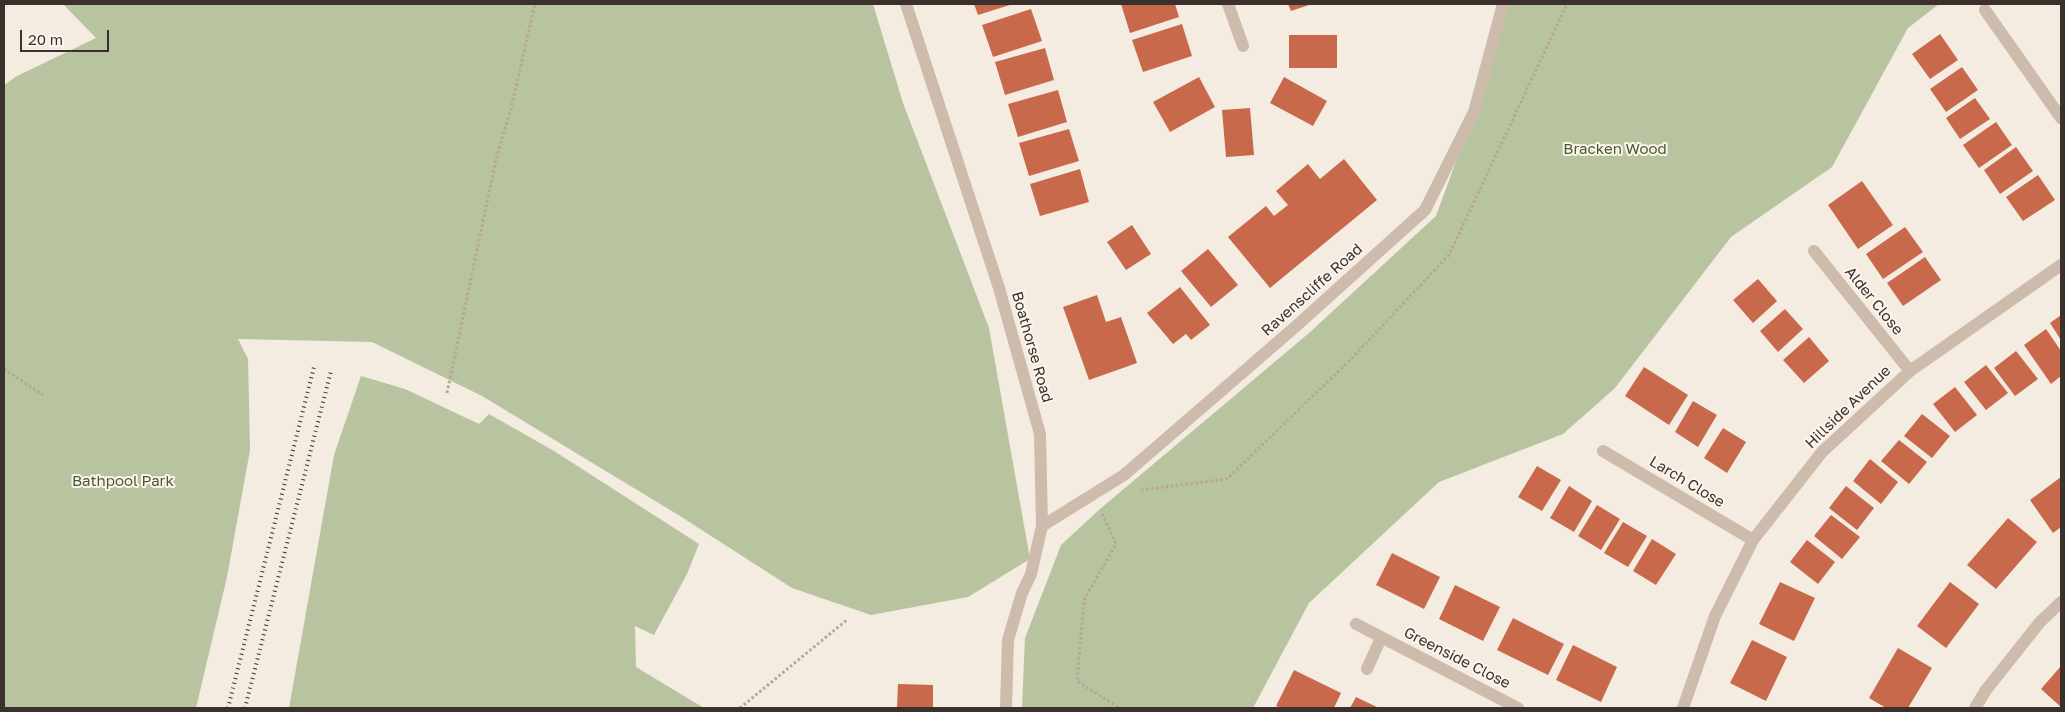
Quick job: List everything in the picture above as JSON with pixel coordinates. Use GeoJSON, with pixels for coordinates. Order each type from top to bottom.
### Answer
{"type":"FeatureCollection","features":[{"type":"Feature","properties":{"kind":"street","name":"Boathorse Road"},"geometry":{"type":"LineString","coordinates":[[906,4],[999,288],[1040,434],[1042,526],[1031,574],[1022,593],[1008,640],[1006,708]]}},
{"type":"Feature","properties":{"kind":"street"},"geometry":{"type":"LineString","coordinates":[[1228,4],[1243,46]]}},
{"type":"Feature","properties":{"kind":"street","name":"Ravenscliffe Road"},"geometry":{"type":"LineString","coordinates":[[1042,526],[1124,475],[1294,328],[1426,210],[1474,112],[1503,4]]}},
{"type":"Feature","properties":{"kind":"street"},"geometry":{"type":"LineString","coordinates":[[1985,10],[2061,118]]}},
{"type":"Feature","properties":{"kind":"street","name":"Alder Close"},"geometry":{"type":"LineString","coordinates":[[1814,251],[1910,371]]}},
{"type":"Feature","properties":{"kind":"street","name":"Hillside Avenue"},"geometry":{"type":"LineString","coordinates":[[1683,708],[1715,616],[1754,540],[1822,452],[1910,371],[2061,265]]}},
{"type":"Feature","properties":{"kind":"street","name":"Larch Close"},"geometry":{"type":"LineString","coordinates":[[1603,451],[1754,540]]}},
{"type":"Feature","properties":{"kind":"street"},"geometry":{"type":"LineString","coordinates":[[1975,708],[1986,690],[2040,622],[2061,602]]}},
{"type":"Feature","properties":{"kind":"street","name":"Greenside Close"},"geometry":{"type":"LineString","coordinates":[[1356,624],[1518,708]]}},
{"type":"Feature","properties":{"kind":"street","name":"Greenside Close"},"geometry":{"type":"LineString","coordinates":[[1367,669],[1381,638]]}},
{"type":"Feature","properties":{"kind":"path"},"geometry":{"type":"LineString","coordinates":[[446,393],[496,159],[511,109],[535,4]]}},
{"type":"Feature","properties":{"kind":"path"},"geometry":{"type":"LineString","coordinates":[[1140,490],[1227,479],[1350,360],[1449,255],[1567,4]]}},
{"type":"Feature","properties":{"kind":"path"},"geometry":{"type":"LineString","coordinates":[[4,369],[43,396]]}},
{"type":"Feature","properties":{"kind":"path"},"geometry":{"type":"LineString","coordinates":[[1091,496],[1100,509],[1116,544],[1084,600],[1077,681],[1120,708]]}},
{"type":"Feature","properties":{"kind":"path"},"geometry":{"type":"LineString","coordinates":[[740,708],[848,619]]}},
{"type":"Feature","properties":{"kind":"green space","name":"Bathpool Park"},"geometry":{"type":"Polygon","coordinates":[[[63,4],[873,4],[903,103],[989,328],[1030,559],[968,597],[871,615],[792,588],[680,516],[482,396],[372,342],[238,339],[248,359],[250,450],[227,577],[196,708],[4,708],[4,85],[17,76],[96,38],[63,4]]]}},
{"type":"Feature","properties":{"kind":"green space","name":"Bracken Wood"},"geometry":{"type":"Polygon","coordinates":[[[1503,4],[1939,4],[1908,28],[1832,167],[1731,237],[1615,388],[1563,434],[1439,482],[1309,603],[1253,708],[1022,708],[1025,638],[1061,545],[1100,509],[1309,333],[1436,216],[1474,112],[1503,4]]]}},
{"type":"Feature","properties":{"kind":"green space"},"geometry":{"type":"Polygon","coordinates":[[[361,376],[405,389],[479,424],[489,414],[554,451],[699,544],[687,574],[654,635],[635,626],[636,667],[704,708],[289,708],[334,455],[361,376]]]}},
{"type":"Feature","properties":{"kind":"building"},"geometry":{"type":"Polygon","coordinates":[[[974,4],[1013,4],[978,15],[974,4]]]}},
{"type":"Feature","properties":{"kind":"building"},"geometry":{"type":"Polygon","coordinates":[[[1121,4],[1175,4],[1179,17],[1130,33],[1121,4]]]}},
{"type":"Feature","properties":{"kind":"building"},"geometry":{"type":"Polygon","coordinates":[[[1288,4],[1312,4],[1291,11],[1288,4]]]}},
{"type":"Feature","properties":{"kind":"building"},"geometry":{"type":"Polygon","coordinates":[[[1031,9],[1042,41],[993,57],[982,25],[1031,9]]]}},
{"type":"Feature","properties":{"kind":"building"},"geometry":{"type":"Polygon","coordinates":[[[1182,24],[1192,56],[1143,72],[1132,40],[1182,24]]]}},
{"type":"Feature","properties":{"kind":"building"},"geometry":{"type":"Polygon","coordinates":[[[1940,34],[1958,60],[1930,79],[1912,54],[1940,34]]]}},
{"type":"Feature","properties":{"kind":"building"},"geometry":{"type":"Polygon","coordinates":[[[1289,35],[1337,35],[1337,68],[1289,68],[1289,35]]]}},
{"type":"Feature","properties":{"kind":"building"},"geometry":{"type":"Polygon","coordinates":[[[1045,48],[1054,80],[1005,95],[995,62],[1045,48]]]}},
{"type":"Feature","properties":{"kind":"building"},"geometry":{"type":"Polygon","coordinates":[[[1962,67],[1978,90],[1946,112],[1930,89],[1962,67]]]}},
{"type":"Feature","properties":{"kind":"building"},"geometry":{"type":"Polygon","coordinates":[[[1199,77],[1215,107],[1170,132],[1153,102],[1199,77]]]}},
{"type":"Feature","properties":{"kind":"building"},"geometry":{"type":"Polygon","coordinates":[[[1284,77],[1327,101],[1313,126],[1270,103],[1284,77]]]}},
{"type":"Feature","properties":{"kind":"building"},"geometry":{"type":"Polygon","coordinates":[[[1058,90],[1067,122],[1018,137],[1008,104],[1058,90]]]}},
{"type":"Feature","properties":{"kind":"building"},"geometry":{"type":"Polygon","coordinates":[[[1975,98],[1990,119],[1960,139],[1946,118],[1975,98]]]}},
{"type":"Feature","properties":{"kind":"building"},"geometry":{"type":"Polygon","coordinates":[[[1250,108],[1254,155],[1226,157],[1222,110],[1250,108]]]}},
{"type":"Feature","properties":{"kind":"building"},"geometry":{"type":"Polygon","coordinates":[[[1996,122],[2012,145],[1979,168],[1963,145],[1996,122]]]}},
{"type":"Feature","properties":{"kind":"building"},"geometry":{"type":"Polygon","coordinates":[[[1069,129],[1079,161],[1029,176],[1019,143],[1069,129]]]}},
{"type":"Feature","properties":{"kind":"building"},"geometry":{"type":"Polygon","coordinates":[[[2016,147],[2033,171],[2000,194],[1984,170],[2016,147]]]}},
{"type":"Feature","properties":{"kind":"building"},"geometry":{"type":"Polygon","coordinates":[[[1344,159],[1377,200],[1270,288],[1228,237],[1266,206],[1274,216],[1288,205],[1276,191],[1308,164],[1320,179],[1344,159]]]}},
{"type":"Feature","properties":{"kind":"building"},"geometry":{"type":"Polygon","coordinates":[[[1080,169],[1089,202],[1040,216],[1030,184],[1080,169]]]}},
{"type":"Feature","properties":{"kind":"building"},"geometry":{"type":"Polygon","coordinates":[[[2038,175],[2055,200],[2023,221],[2006,197],[2038,175]]]}},
{"type":"Feature","properties":{"kind":"building"},"geometry":{"type":"Polygon","coordinates":[[[1862,181],[1893,225],[1858,249],[1828,205],[1862,181]]]}},
{"type":"Feature","properties":{"kind":"building"},"geometry":{"type":"Polygon","coordinates":[[[1132,225],[1151,254],[1126,270],[1107,242],[1132,225]]]}},
{"type":"Feature","properties":{"kind":"building"},"geometry":{"type":"Polygon","coordinates":[[[1905,227],[1923,252],[1883,279],[1866,254],[1905,227]]]}},
{"type":"Feature","properties":{"kind":"building"},"geometry":{"type":"Polygon","coordinates":[[[1208,249],[1238,285],[1211,307],[1181,271],[1208,249]]]}},
{"type":"Feature","properties":{"kind":"building"},"geometry":{"type":"Polygon","coordinates":[[[1925,257],[1941,280],[1903,306],[1887,283],[1925,257]]]}},
{"type":"Feature","properties":{"kind":"building"},"geometry":{"type":"Polygon","coordinates":[[[1758,279],[1777,301],[1753,323],[1733,300],[1758,279]]]}},
{"type":"Feature","properties":{"kind":"building"},"geometry":{"type":"Polygon","coordinates":[[[1180,287],[1210,325],[1191,340],[1186,334],[1173,344],[1147,313],[1180,287]]]}},
{"type":"Feature","properties":{"kind":"building"},"geometry":{"type":"Polygon","coordinates":[[[1097,295],[1106,322],[1121,317],[1137,363],[1089,380],[1063,307],[1097,295]]]}},
{"type":"Feature","properties":{"kind":"building"},"geometry":{"type":"Polygon","coordinates":[[[1785,309],[1803,329],[1778,352],[1760,331],[1785,309]]]}},
{"type":"Feature","properties":{"kind":"building"},"geometry":{"type":"Polygon","coordinates":[[[2061,315],[2061,340],[2050,323],[2061,315]]]}},
{"type":"Feature","properties":{"kind":"building"},"geometry":{"type":"Polygon","coordinates":[[[2046,329],[2061,351],[2061,376],[2051,384],[2024,345],[2046,329]]]}},
{"type":"Feature","properties":{"kind":"building"},"geometry":{"type":"Polygon","coordinates":[[[1809,337],[1829,361],[1804,383],[1783,360],[1809,337]]]}},
{"type":"Feature","properties":{"kind":"building"},"geometry":{"type":"Polygon","coordinates":[[[2016,351],[2038,379],[2015,396],[1994,368],[2016,351]]]}},
{"type":"Feature","properties":{"kind":"building"},"geometry":{"type":"Polygon","coordinates":[[[1986,365],[2008,393],[1986,410],[1964,382],[1986,365]]]}},
{"type":"Feature","properties":{"kind":"building"},"geometry":{"type":"Polygon","coordinates":[[[1644,367],[1688,395],[1669,425],[1625,396],[1644,367]]]}},
{"type":"Feature","properties":{"kind":"building"},"geometry":{"type":"Polygon","coordinates":[[[1955,387],[1977,415],[1955,432],[1933,404],[1955,387]]]}},
{"type":"Feature","properties":{"kind":"building"},"geometry":{"type":"Polygon","coordinates":[[[1693,401],[1717,415],[1698,447],[1675,432],[1693,401]]]}},
{"type":"Feature","properties":{"kind":"building"},"geometry":{"type":"Polygon","coordinates":[[[1922,414],[1950,436],[1932,458],[1904,436],[1922,414]]]}},
{"type":"Feature","properties":{"kind":"building"},"geometry":{"type":"Polygon","coordinates":[[[1723,428],[1746,442],[1727,473],[1704,458],[1723,428]]]}},
{"type":"Feature","properties":{"kind":"building"},"geometry":{"type":"Polygon","coordinates":[[[1899,440],[1927,462],[1909,484],[1881,461],[1899,440]]]}},
{"type":"Feature","properties":{"kind":"building"},"geometry":{"type":"Polygon","coordinates":[[[1870,459],[1898,482],[1881,504],[1853,481],[1870,459]]]}},
{"type":"Feature","properties":{"kind":"building"},"geometry":{"type":"Polygon","coordinates":[[[1537,466],[1561,480],[1542,511],[1518,497],[1537,466]]]}},
{"type":"Feature","properties":{"kind":"building"},"geometry":{"type":"Polygon","coordinates":[[[2061,477],[2061,527],[2053,533],[2030,500],[2061,477]]]}},
{"type":"Feature","properties":{"kind":"building"},"geometry":{"type":"Polygon","coordinates":[[[1569,486],[1592,501],[1574,532],[1550,518],[1569,486]]]}},
{"type":"Feature","properties":{"kind":"building"},"geometry":{"type":"Polygon","coordinates":[[[1846,486],[1874,508],[1857,530],[1829,508],[1846,486]]]}},
{"type":"Feature","properties":{"kind":"building"},"geometry":{"type":"Polygon","coordinates":[[[1597,505],[1620,519],[1601,550],[1578,536],[1597,505]]]}},
{"type":"Feature","properties":{"kind":"building"},"geometry":{"type":"Polygon","coordinates":[[[1831,515],[1860,537],[1842,559],[1814,536],[1831,515]]]}},
{"type":"Feature","properties":{"kind":"building"},"geometry":{"type":"Polygon","coordinates":[[[2008,518],[2037,542],[1996,589],[1967,565],[2008,518]]]}},
{"type":"Feature","properties":{"kind":"building"},"geometry":{"type":"Polygon","coordinates":[[[1623,522],[1647,536],[1628,567],[1604,553],[1623,522]]]}},
{"type":"Feature","properties":{"kind":"building"},"geometry":{"type":"Polygon","coordinates":[[[1652,539],[1676,554],[1656,585],[1633,571],[1652,539]]]}},
{"type":"Feature","properties":{"kind":"building"},"geometry":{"type":"Polygon","coordinates":[[[1807,540],[1835,562],[1818,584],[1790,562],[1807,540]]]}},
{"type":"Feature","properties":{"kind":"building"},"geometry":{"type":"Polygon","coordinates":[[[1392,553],[1440,577],[1424,609],[1376,585],[1392,553]]]}},
{"type":"Feature","properties":{"kind":"building"},"geometry":{"type":"Polygon","coordinates":[[[1780,582],[1815,598],[1794,641],[1759,624],[1780,582]]]}},
{"type":"Feature","properties":{"kind":"building"},"geometry":{"type":"Polygon","coordinates":[[[1950,582],[1979,604],[1946,648],[1917,626],[1950,582]]]}},
{"type":"Feature","properties":{"kind":"building"},"geometry":{"type":"Polygon","coordinates":[[[1455,585],[1500,607],[1483,641],[1439,619],[1455,585]]]}},
{"type":"Feature","properties":{"kind":"building"},"geometry":{"type":"Polygon","coordinates":[[[1513,618],[1564,644],[1548,675],[1497,650],[1513,618]]]}},
{"type":"Feature","properties":{"kind":"building"},"geometry":{"type":"Polygon","coordinates":[[[1752,640],[1787,657],[1766,701],[1730,683],[1752,640]]]}},
{"type":"Feature","properties":{"kind":"building"},"geometry":{"type":"Polygon","coordinates":[[[1573,645],[1617,667],[1601,702],[1556,680],[1573,645]]]}},
{"type":"Feature","properties":{"kind":"building"},"geometry":{"type":"Polygon","coordinates":[[[1898,648],[1932,668],[1908,708],[1886,708],[1869,698],[1898,648]]]}},
{"type":"Feature","properties":{"kind":"building"},"geometry":{"type":"Polygon","coordinates":[[[2061,666],[2061,707],[2041,689],[2061,666]]]}},
{"type":"Feature","properties":{"kind":"building"},"geometry":{"type":"Polygon","coordinates":[[[1294,670],[1341,693],[1334,708],[1282,708],[1276,706],[1294,670]]]}},
{"type":"Feature","properties":{"kind":"building"},"geometry":{"type":"Polygon","coordinates":[[[898,684],[933,685],[933,708],[897,708],[898,684]]]}},
{"type":"Feature","properties":{"kind":"building"},"geometry":{"type":"Polygon","coordinates":[[[1356,697],[1379,708],[1350,708],[1356,697]]]}},
{"type":"Feature","properties":{"kind":"railway"},"geometry":{"type":"LineString","coordinates":[[228,708],[314,367]]}},
{"type":"Feature","properties":{"kind":"railway"},"geometry":{"type":"LineString","coordinates":[[245,708],[331,371]]}}]}
